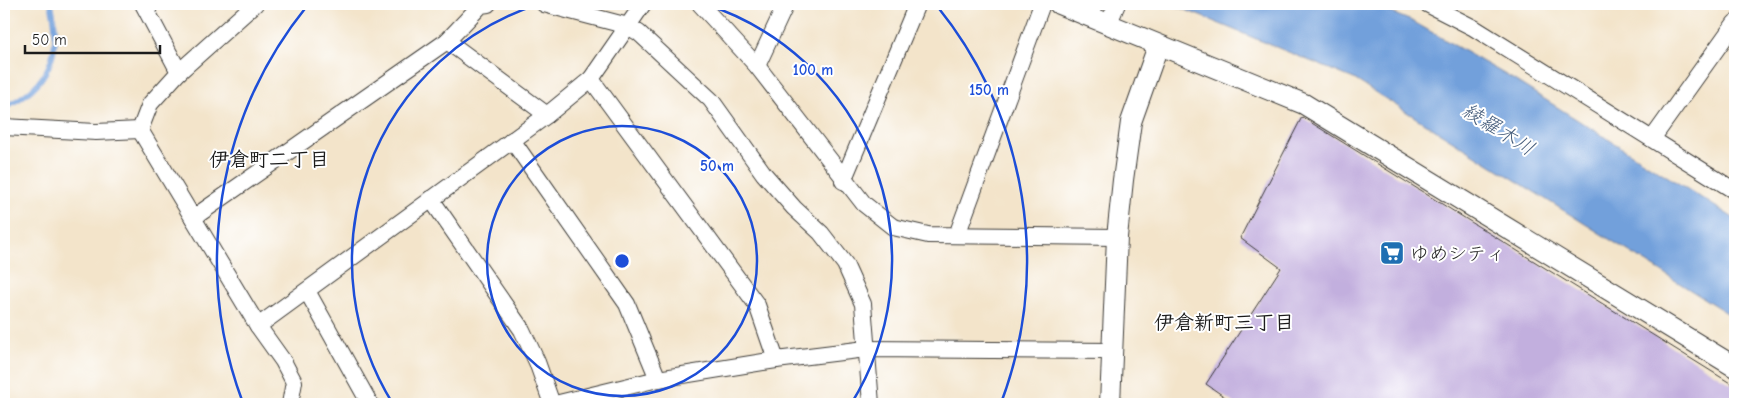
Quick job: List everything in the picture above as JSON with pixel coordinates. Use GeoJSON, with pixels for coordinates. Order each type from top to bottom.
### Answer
{"type":"FeatureCollection","features":[{"type":"Feature","properties":{"kind":"street"},"geometry":{"type":"LineString","coordinates":[[142,4],[179,72]]}},
{"type":"Feature","properties":{"kind":"street"},"geometry":{"type":"LineString","coordinates":[[140,130],[150,104],[179,72],[255,4]]}},
{"type":"Feature","properties":{"kind":"street"},"geometry":{"type":"LineString","coordinates":[[193,218],[448,41],[481,5],[488,4]]}},
{"type":"Feature","properties":{"kind":"street"},"geometry":{"type":"LineString","coordinates":[[544,4],[628,26],[646,39],[712,100],[764,174],[794,208],[821,233],[844,264],[863,304],[871,404]]}},
{"type":"Feature","properties":{"kind":"street"},"geometry":{"type":"LineString","coordinates":[[258,326],[547,115],[591,79],[643,4]]}},
{"type":"Feature","properties":{"kind":"street"},"geometry":{"type":"LineString","coordinates":[[700,4],[757,66],[843,180],[864,204],[893,227],[928,235],[1117,237]]}},
{"type":"Feature","properties":{"kind":"street"},"geometry":{"type":"LineString","coordinates":[[757,66],[786,4]]}},
{"type":"Feature","properties":{"kind":"street"},"geometry":{"type":"LineString","coordinates":[[843,180],[916,4]]}},
{"type":"Feature","properties":{"kind":"street"},"geometry":{"type":"LineString","coordinates":[[957,235],[1042,4]]}},
{"type":"Feature","properties":{"kind":"street"},"geometry":{"type":"LineString","coordinates":[[1058,4],[1304,104],[1735,367]]}},
{"type":"Feature","properties":{"kind":"street"},"geometry":{"type":"LineString","coordinates":[[1108,25],[1117,4]]}},
{"type":"Feature","properties":{"kind":"street"},"geometry":{"type":"LineString","coordinates":[[1427,4],[1474,28],[1735,192]]}},
{"type":"Feature","properties":{"kind":"street"},"geometry":{"type":"LineString","coordinates":[[1652,139],[1735,23]]}},
{"type":"Feature","properties":{"kind":"street"},"geometry":{"type":"LineString","coordinates":[[448,41],[547,115]]}},
{"type":"Feature","properties":{"kind":"street"},"geometry":{"type":"LineString","coordinates":[[1110,404],[1117,237],[1131,122],[1158,46]]}},
{"type":"Feature","properties":{"kind":"street"},"geometry":{"type":"LineString","coordinates":[[591,79],[757,305],[776,360]]}},
{"type":"Feature","properties":{"kind":"street"},"geometry":{"type":"LineString","coordinates":[[4,127],[96,132],[140,130]]}},
{"type":"Feature","properties":{"kind":"street"},"geometry":{"type":"LineString","coordinates":[[140,130],[258,326],[283,361],[294,382],[290,404]]}},
{"type":"Feature","properties":{"kind":"street"},"geometry":{"type":"LineString","coordinates":[[512,140],[627,304],[658,379]]}},
{"type":"Feature","properties":{"kind":"street"},"geometry":{"type":"LineString","coordinates":[[431,199],[522,330],[553,404],[658,379],[776,360],[866,349],[1113,351]]}},
{"type":"Feature","properties":{"kind":"street"},"geometry":{"type":"LineString","coordinates":[[307,291],[370,404]]}},
{"type":"Feature","properties":{"kind":"water","name":"綾羅木川"},"geometry":{"type":"Polygon","coordinates":[[[1171,4],[1370,4],[1414,22],[1511,78],[1735,219],[1735,318],[1354,79],[1171,4]]]}},
{"type":"Feature","properties":{"kind":"building","name":"ゆめシティ"},"geometry":{"type":"Polygon","coordinates":[[[1302,117],[1735,386],[1735,404],[1235,404],[1206,384],[1281,268],[1240,238],[1302,117]]]}},
{"type":"Feature","properties":{"kind":"waterway"},"geometry":{"type":"LineString","coordinates":[[4,107],[32,89],[42,78],[49,66],[55,37],[51,4]]}},
{"type":"Feature","properties":{"kind":"place","name":"ゆめシティ"},"geometry":{"type":"Point","coordinates":[1392,253]}},
{"type":"Feature","properties":{"kind":"district","name":"伊倉町二丁目"},"geometry":{"type":"Point","coordinates":[269,159]}},
{"type":"Feature","properties":{"kind":"district","name":"伊倉新町三丁目"},"geometry":{"type":"Point","coordinates":[1224,322]}}]}
